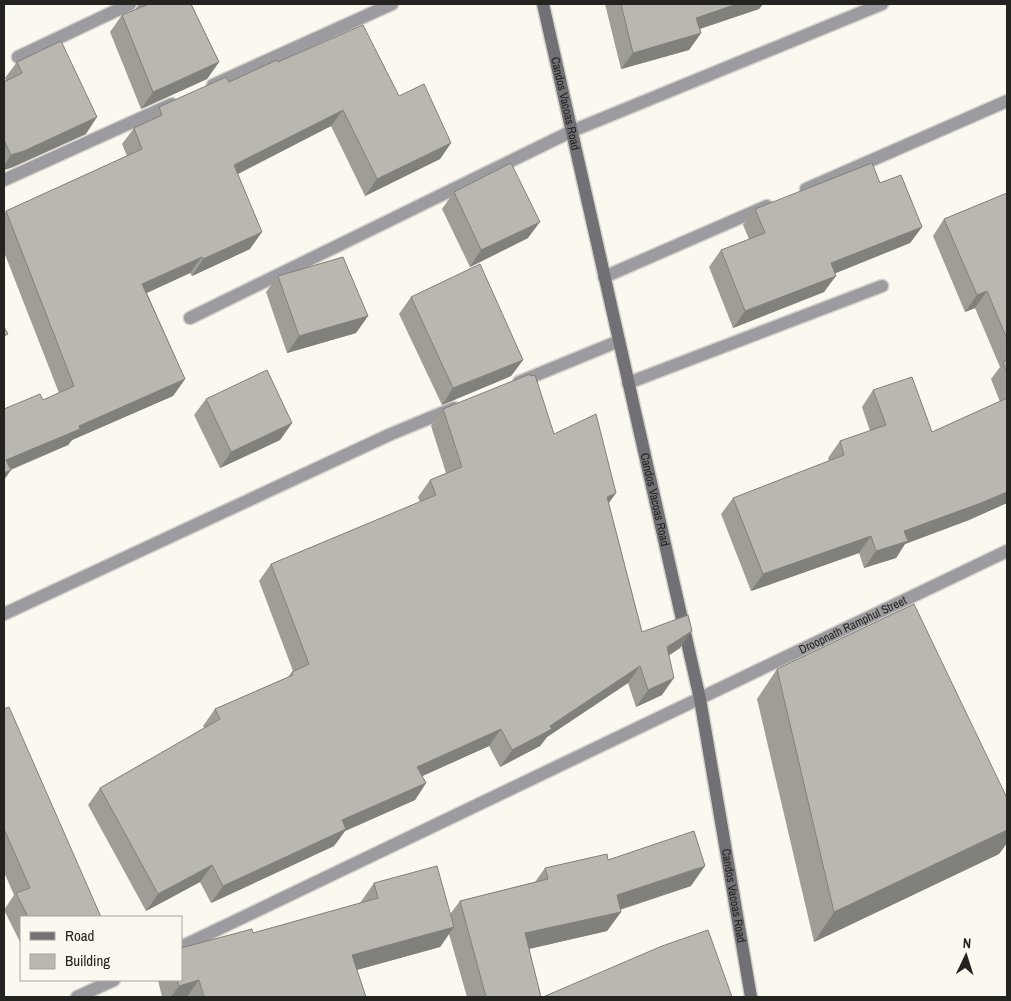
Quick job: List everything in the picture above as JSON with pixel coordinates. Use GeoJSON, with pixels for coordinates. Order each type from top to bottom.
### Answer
{"type":"FeatureCollection","features":[{"type":"Feature","properties":{"kind":"main road","name":"Candos Vacoas Road"},"geometry":{"type":"LineString","coordinates":[[542,4],[700,699],[751,997]]}},
{"type":"Feature","properties":{"kind":"street"},"geometry":{"type":"LineString","coordinates":[[18,57],[130,4]]}},
{"type":"Feature","properties":{"kind":"street"},"geometry":{"type":"LineString","coordinates":[[203,90],[392,4]]}},
{"type":"Feature","properties":{"kind":"street"},"geometry":{"type":"LineString","coordinates":[[190,318],[572,131],[882,4]]}},
{"type":"Feature","properties":{"kind":"street"},"geometry":{"type":"LineString","coordinates":[[4,180],[184,98]]}},
{"type":"Feature","properties":{"kind":"street"},"geometry":{"type":"LineString","coordinates":[[796,193],[1007,101]]}},
{"type":"Feature","properties":{"kind":"street"},"geometry":{"type":"LineString","coordinates":[[604,277],[778,201]]}},
{"type":"Feature","properties":{"kind":"street"},"geometry":{"type":"LineString","coordinates":[[628,383],[882,286]]}},
{"type":"Feature","properties":{"kind":"street"},"geometry":{"type":"LineString","coordinates":[[510,386],[619,340]]}},
{"type":"Feature","properties":{"kind":"street"},"geometry":{"type":"LineString","coordinates":[[4,614],[391,434],[464,404]]}},
{"type":"Feature","properties":{"kind":"street","name":"Droopnath Ramphul Street"},"geometry":{"type":"LineString","coordinates":[[182,947],[1007,551]]}},
{"type":"Feature","properties":{"kind":"street"},"geometry":{"type":"LineString","coordinates":[[77,997],[112,981]]}},
{"type":"Feature","properties":{"kind":"building"},"geometry":{"type":"Polygon","coordinates":[[[149,4],[191,4],[219,62],[153,92],[122,15],[149,4]]]}},
{"type":"Feature","properties":{"kind":"building"},"geometry":{"type":"Polygon","coordinates":[[[621,4],[737,4],[696,18],[701,33],[633,53],[621,4]]]}},
{"type":"Feature","properties":{"kind":"building"},"geometry":{"type":"Polygon","coordinates":[[[363,25],[399,96],[424,84],[451,143],[377,179],[343,110],[234,165],[262,232],[142,284],[185,379],[79,426],[80,429],[6,460],[11,470],[4,473],[4,409],[40,394],[43,400],[74,386],[6,211],[142,149],[134,128],[162,115],[159,107],[226,77],[229,82],[363,25]]]}},
{"type":"Feature","properties":{"kind":"building"},"geometry":{"type":"Polygon","coordinates":[[[61,41],[97,117],[24,151],[11,155],[4,140],[4,82],[22,73],[17,62],[61,41]]]}},
{"type":"Feature","properties":{"kind":"building"},"geometry":{"type":"Polygon","coordinates":[[[511,163],[540,222],[481,250],[454,192],[511,163]]]}},
{"type":"Feature","properties":{"kind":"building"},"geometry":{"type":"Polygon","coordinates":[[[872,163],[880,183],[901,175],[922,227],[831,263],[836,276],[745,311],[721,250],[765,233],[755,209],[872,163]]]}},
{"type":"Feature","properties":{"kind":"building"},"geometry":{"type":"Polygon","coordinates":[[[1007,193],[1007,339],[987,291],[977,295],[944,219],[1007,193]]]}},
{"type":"Feature","properties":{"kind":"building"},"geometry":{"type":"Polygon","coordinates":[[[343,257],[368,316],[299,336],[278,276],[343,257]]]}},
{"type":"Feature","properties":{"kind":"building"},"geometry":{"type":"Polygon","coordinates":[[[480,264],[523,360],[453,388],[411,297],[480,264]]]}},
{"type":"Feature","properties":{"kind":"building"},"geometry":{"type":"Polygon","coordinates":[[[4,327],[8,334],[4,336],[4,327]]]}},
{"type":"Feature","properties":{"kind":"building"},"geometry":{"type":"Polygon","coordinates":[[[1007,360],[1007,373],[1003,362],[1007,360]]]}},
{"type":"Feature","properties":{"kind":"building"},"geometry":{"type":"Polygon","coordinates":[[[267,370],[292,423],[231,452],[206,399],[267,370]]]}},
{"type":"Feature","properties":{"kind":"building"},"geometry":{"type":"Polygon","coordinates":[[[530,374],[530,376],[535,375],[554,434],[596,414],[616,493],[607,497],[642,632],[688,615],[692,631],[667,647],[674,678],[648,690],[640,666],[550,726],[552,729],[512,750],[501,729],[417,767],[426,783],[342,820],[346,829],[223,886],[212,865],[158,894],[100,788],[220,719],[215,709],[293,675],[292,672],[309,664],[271,564],[436,495],[430,480],[462,467],[443,409],[530,374]]]}},
{"type":"Feature","properties":{"kind":"building"},"geometry":{"type":"Polygon","coordinates":[[[912,377],[932,432],[1007,398],[1007,492],[904,531],[908,541],[876,551],[871,536],[763,574],[733,498],[844,455],[840,441],[886,425],[873,390],[912,377]]]}},
{"type":"Feature","properties":{"kind":"building"},"geometry":{"type":"Polygon","coordinates":[[[914,604],[1007,798],[1007,830],[834,912],[777,669],[914,604]]]}},
{"type":"Feature","properties":{"kind":"building"},"geometry":{"type":"Polygon","coordinates":[[[9,707],[101,916],[28,916],[16,893],[30,888],[4,829],[4,709],[9,707]]]}},
{"type":"Feature","properties":{"kind":"building"},"geometry":{"type":"Polygon","coordinates":[[[694,831],[705,866],[617,895],[621,912],[525,933],[541,997],[486,997],[460,901],[548,879],[545,868],[607,854],[608,860],[694,831]]]}},
{"type":"Feature","properties":{"kind":"building"},"geometry":{"type":"Polygon","coordinates":[[[437,866],[454,927],[352,955],[366,997],[204,997],[199,980],[179,986],[177,981],[182,981],[182,948],[252,929],[253,933],[378,898],[374,883],[437,866]]]}},
{"type":"Feature","properties":{"kind":"building"},"geometry":{"type":"Polygon","coordinates":[[[708,930],[732,997],[543,997],[662,946],[708,930]]]}}]}
